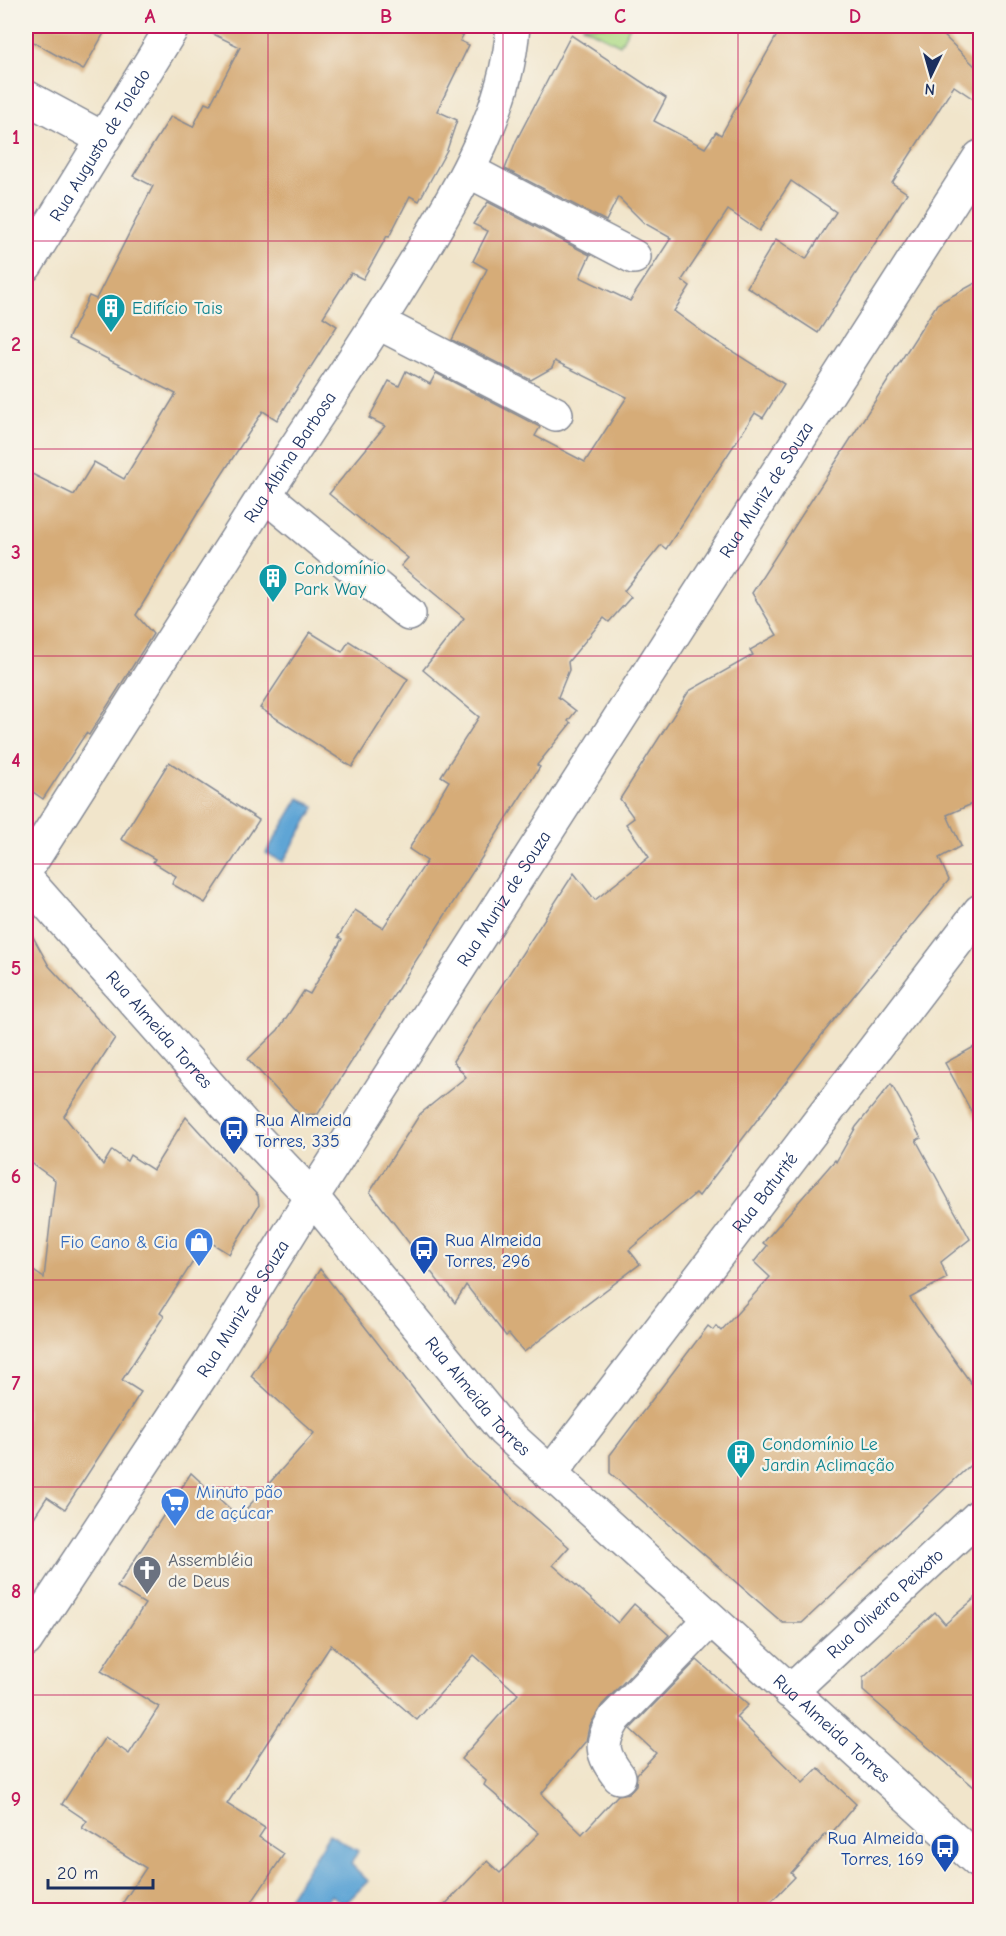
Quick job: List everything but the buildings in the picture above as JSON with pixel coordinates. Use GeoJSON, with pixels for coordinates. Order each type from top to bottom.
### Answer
{"type":"FeatureCollection","features":[{"type":"Feature","properties":{"kind":"street","name":"Rua Augusto de Toledo"},"geometry":{"type":"LineString","coordinates":[[26,265],[173,26]]}},
{"type":"Feature","properties":{"kind":"street","name":"Rua Albina Barbosa"},"geometry":{"type":"LineString","coordinates":[[26,870],[265,495],[379,323],[470,171],[491,117],[508,62],[513,26]]}},
{"type":"Feature","properties":{"kind":"street"},"geometry":{"type":"LineString","coordinates":[[26,97],[102,138]]}},
{"type":"Feature","properties":{"kind":"street","name":"Rua Muniz de Souza"},"geometry":{"type":"LineString","coordinates":[[26,1640],[208,1365],[312,1197],[981,157]]}},
{"type":"Feature","properties":{"kind":"street"},"geometry":{"type":"LineString","coordinates":[[470,171],[634,258]]}},
{"type":"Feature","properties":{"kind":"street"},"geometry":{"type":"LineString","coordinates":[[379,323],[556,414]]}},
{"type":"Feature","properties":{"kind":"street"},"geometry":{"type":"LineString","coordinates":[[265,495],[409,614]]}},
{"type":"Feature","properties":{"kind":"street","name":"Rua Almeida Torres"},"geometry":{"type":"LineString","coordinates":[[26,879],[250,1132],[312,1197],[504,1431],[710,1620],[981,1863]]}},
{"type":"Feature","properties":{"kind":"street","name":"Rua Baturité"},"geometry":{"type":"LineString","coordinates":[[550,1474],[981,911]]}},
{"type":"Feature","properties":{"kind":"street","name":"Rua Oliveira Peixoto"},"geometry":{"type":"LineString","coordinates":[[790,1692],[981,1515]]}},
{"type":"Feature","properties":{"kind":"street"},"geometry":{"type":"LineString","coordinates":[[619,1777],[606,1759],[603,1738],[615,1718],[710,1620]]}},
{"type":"Feature","properties":{"kind":"green space"},"geometry":{"type":"Polygon","coordinates":[[[582,26],[630,26],[620,45],[582,26]]]}},
{"type":"Feature","properties":{"kind":"water"},"geometry":{"type":"Polygon","coordinates":[[[299,798],[315,807],[283,862],[266,853],[299,798]]]}},
{"type":"Feature","properties":{"kind":"water"},"geometry":{"type":"Polygon","coordinates":[[[329,1834],[358,1851],[351,1864],[368,1881],[344,1905],[331,1895],[321,1910],[281,1910],[329,1834]]]}},
{"type":"Feature","properties":{"kind":"place","name":"Edifício Tais"},"geometry":{"type":"Point","coordinates":[111,334]}},
{"type":"Feature","properties":{"kind":"place","name":"Condomínio Park Way"},"geometry":{"type":"Point","coordinates":[273,604]}},
{"type":"Feature","properties":{"kind":"place","name":"Rua Almeida Torres, 335"},"geometry":{"type":"Point","coordinates":[234,1156]}},
{"type":"Feature","properties":{"kind":"place","name":"Fio Cano & Cia"},"geometry":{"type":"Point","coordinates":[199,1268]}},
{"type":"Feature","properties":{"kind":"place","name":"Rua Almeida Torres, 296"},"geometry":{"type":"Point","coordinates":[424,1276]}},
{"type":"Feature","properties":{"kind":"place","name":"Condomínio Le Jardin Aclimação"},"geometry":{"type":"Point","coordinates":[741,1480]}},
{"type":"Feature","properties":{"kind":"place","name":"Minuto pão de açúcar"},"geometry":{"type":"Point","coordinates":[175,1528]}},
{"type":"Feature","properties":{"kind":"place","name":"Assembléia de Deus"},"geometry":{"type":"Point","coordinates":[147,1596]}},
{"type":"Feature","properties":{"kind":"place","name":"Rua Almeida Torres, 169"},"geometry":{"type":"Point","coordinates":[945,1874]}}]}
